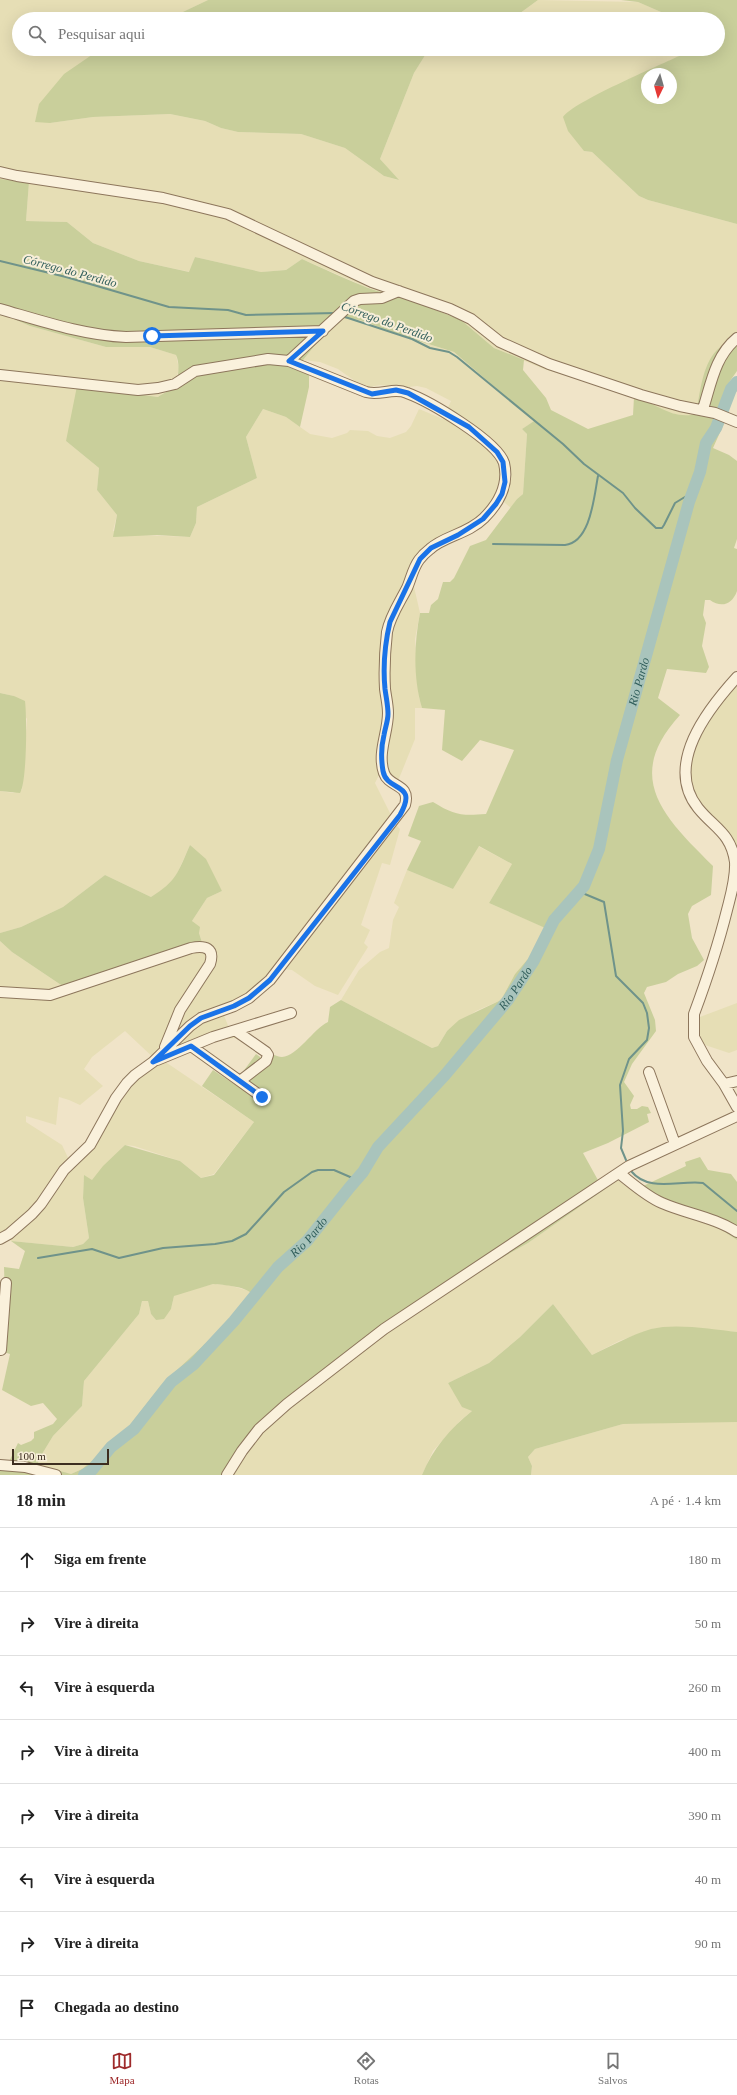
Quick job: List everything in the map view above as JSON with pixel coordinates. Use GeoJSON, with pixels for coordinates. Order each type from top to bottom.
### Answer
{"type":"FeatureCollection","features":[{"type":"Feature","properties":{"kind":"street"},"geometry":{"type":"LineString","coordinates":[[0,172],[17,176],[163,198],[228,214],[365,278],[450,309],[471,319],[500,342],[556,366],[641,395],[680,406],[715,413],[734,421]]}},
{"type":"Feature","properties":{"kind":"street"},"geometry":{"type":"LineString","coordinates":[[289,361],[354,301],[360,299],[382,298],[399,291]]}},
{"type":"Feature","properties":{"kind":"street"},"geometry":{"type":"LineString","coordinates":[[0,309],[83,332],[108,336],[126,337],[323,331]]}},
{"type":"Feature","properties":{"kind":"street"},"geometry":{"type":"LineString","coordinates":[[703,410],[719,359],[724,350],[737,338]]}},
{"type":"Feature","properties":{"kind":"street"},"geometry":{"type":"LineString","coordinates":[[0,375],[138,390],[158,388],[175,384],[195,371],[268,359],[289,361],[372,394],[396,390],[408,393],[443,411],[469,427],[497,452],[503,462],[505,482],[502,494],[496,504],[483,519],[458,535],[431,548],[420,559],[390,622],[387,632],[385,677],[388,714],[382,751],[382,764],[384,774],[388,779],[403,790],[406,795],[405,805],[400,815],[270,980],[260,990],[234,1006],[201,1018],[190,1026],[153,1062],[126,1083],[90,1145],[64,1170],[41,1204],[15,1229],[0,1239]]}},
{"type":"Feature","properties":{"kind":"street"},"geometry":{"type":"LineString","coordinates":[[737,677],[700,723],[692,741],[687,760],[687,785],[692,799],[700,810],[724,833],[731,844],[735,863],[734,882],[718,948],[694,1014],[692,1025],[694,1037],[707,1061],[724,1084],[737,1107]]}},
{"type":"Feature","properties":{"kind":"street"},"geometry":{"type":"LineString","coordinates":[[0,992],[50,995],[191,948],[206,948],[211,952],[212,957],[210,964],[180,1010],[165,1049]]}},
{"type":"Feature","properties":{"kind":"street"},"geometry":{"type":"LineString","coordinates":[[153,1062],[213,1037],[291,1013]]}},
{"type":"Feature","properties":{"kind":"street"},"geometry":{"type":"LineString","coordinates":[[236,1031],[268,1055],[266,1061],[240,1081]]}},
{"type":"Feature","properties":{"kind":"street"},"geometry":{"type":"LineString","coordinates":[[191,1046],[262,1097]]}},
{"type":"Feature","properties":{"kind":"street"},"geometry":{"type":"LineString","coordinates":[[649,1072],[675,1144]]}},
{"type":"Feature","properties":{"kind":"street"},"geometry":{"type":"LineString","coordinates":[[724,1084],[737,1081]]}},
{"type":"Feature","properties":{"kind":"street"},"geometry":{"type":"LineString","coordinates":[[227,1475],[242,1451],[259,1429],[330,1369],[384,1329],[438,1292],[522,1239],[629,1166],[737,1116]]}},
{"type":"Feature","properties":{"kind":"street"},"geometry":{"type":"LineString","coordinates":[[619,1173],[638,1189],[663,1203],[711,1220],[737,1232]]}},
{"type":"Feature","properties":{"kind":"street"},"geometry":{"type":"LineString","coordinates":[[0,1352],[6,1283]]}},
{"type":"Feature","properties":{"kind":"street"},"geometry":{"type":"LineString","coordinates":[[0,1465],[25,1467],[56,1475]]}},
{"type":"Feature","properties":{"kind":"shaded area"},"geometry":{"type":"Polygon","coordinates":[[[0,0],[208,0],[183,12],[12,12],[12,56],[97,56],[50,123],[93,117],[170,114],[205,121],[221,128],[238,132],[301,134],[345,148],[384,176],[398,180],[380,159],[414,73],[425,56],[679,56],[654,68],[641,68],[641,74],[596,96],[584,151],[592,152],[639,196],[648,200],[737,224],[737,334],[705,372],[696,414],[685,417],[661,410],[641,399],[544,369],[494,348],[461,320],[395,294],[389,295],[364,286],[302,259],[286,270],[261,272],[195,257],[190,272],[139,261],[93,243],[67,222],[26,221],[29,182],[0,179],[0,0]]]}},
{"type":"Feature","properties":{"kind":"shaded area"},"geometry":{"type":"Polygon","coordinates":[[[538,0],[638,2],[661,12],[522,12],[538,0]]]}},
{"type":"Feature","properties":{"kind":"shaded area"},"geometry":{"type":"Polygon","coordinates":[[[0,313],[30,326],[106,347],[150,347],[176,355],[179,369],[174,386],[158,397],[94,388],[66,441],[99,468],[97,490],[117,515],[113,531],[139,535],[190,537],[196,523],[197,507],[257,478],[246,437],[263,409],[286,417],[310,434],[332,438],[347,433],[350,430],[368,431],[377,436],[390,438],[406,432],[411,426],[419,409],[443,419],[451,401],[426,388],[417,386],[400,388],[381,385],[369,387],[355,381],[338,369],[320,362],[303,360],[337,318],[360,320],[403,336],[454,352],[534,421],[522,429],[527,434],[523,494],[517,499],[511,508],[497,496],[478,520],[431,547],[412,578],[420,613],[415,639],[419,697],[422,708],[415,708],[415,739],[398,781],[380,773],[375,783],[396,825],[400,829],[390,865],[382,863],[361,925],[370,930],[364,943],[368,947],[338,995],[315,986],[292,970],[281,969],[223,1013],[229,1028],[237,1038],[222,1039],[164,1061],[254,1122],[214,1174],[201,1178],[180,1161],[134,1146],[125,1145],[92,1181],[84,1176],[83,1198],[89,1238],[83,1244],[73,1247],[11,1241],[7,1236],[0,1240],[0,941],[12,952],[70,991],[186,952],[205,952],[199,933],[192,921],[207,898],[222,891],[190,845],[176,876],[167,887],[151,897],[105,875],[63,907],[21,927],[0,933],[0,791],[13,793],[22,790],[27,719],[14,696],[0,693],[0,313]],[[125,1031],[92,1057],[84,1069],[103,1086],[80,1105],[59,1097],[56,1125],[26,1116],[26,1122],[62,1145],[70,1162],[82,1154],[113,1102],[157,1061],[125,1031]]]}},
{"type":"Feature","properties":{"kind":"shaded area"},"geometry":{"type":"Polygon","coordinates":[[[737,677],[737,853],[707,825],[689,802],[687,777],[691,738],[737,677]]]}},
{"type":"Feature","properties":{"kind":"shaded area"},"geometry":{"type":"Polygon","coordinates":[[[478,846],[512,864],[489,903],[553,931],[515,974],[501,1000],[476,1011],[447,1031],[438,1046],[432,1048],[341,1000],[359,970],[380,952],[389,948],[393,920],[399,907],[394,903],[407,870],[453,889],[478,846]]]}},
{"type":"Feature","properties":{"kind":"shaded area"},"geometry":{"type":"Polygon","coordinates":[[[737,1003],[737,1050],[729,1053],[705,1045],[699,1039],[692,1020],[737,1003]]]}},
{"type":"Feature","properties":{"kind":"shaded area"},"geometry":{"type":"Polygon","coordinates":[[[618,1180],[635,1193],[671,1210],[720,1229],[737,1240],[737,1332],[671,1327],[652,1329],[619,1341],[592,1355],[553,1304],[520,1337],[489,1363],[448,1383],[453,1391],[472,1411],[461,1420],[433,1451],[422,1475],[231,1475],[250,1444],[313,1385],[448,1288],[528,1243],[618,1180]]]}},
{"type":"Feature","properties":{"kind":"shaded area"},"geometry":{"type":"Polygon","coordinates":[[[213,1284],[228,1285],[249,1291],[252,1294],[224,1326],[161,1385],[120,1438],[82,1469],[71,1474],[37,1468],[39,1459],[53,1436],[82,1406],[84,1381],[139,1314],[142,1301],[148,1301],[151,1314],[156,1320],[171,1309],[174,1296],[178,1293],[213,1284]]]}},
{"type":"Feature","properties":{"kind":"shaded area"},"geometry":{"type":"Polygon","coordinates":[[[737,1422],[737,1475],[531,1475],[532,1466],[528,1457],[535,1449],[623,1424],[737,1422]]]}},
{"type":"Feature","properties":{"kind":"green space"},"geometry":{"type":"Polygon","coordinates":[[[208,0],[538,0],[522,12],[183,12],[208,0]]]}},
{"type":"Feature","properties":{"kind":"green space"},"geometry":{"type":"Polygon","coordinates":[[[621,0],[737,0],[737,224],[648,200],[639,196],[592,152],[584,151],[568,131],[563,117],[570,110],[583,102],[641,74],[641,104],[677,104],[677,68],[653,68],[679,56],[725,56],[725,12],[661,12],[638,2],[621,0]]]}},
{"type":"Feature","properties":{"kind":"green space"},"geometry":{"type":"Polygon","coordinates":[[[90,56],[425,56],[414,73],[380,159],[399,180],[384,176],[345,148],[301,134],[238,132],[221,128],[205,121],[170,114],[93,117],[50,123],[35,122],[39,104],[64,74],[90,56]]]}},
{"type":"Feature","properties":{"kind":"green space"},"geometry":{"type":"Polygon","coordinates":[[[0,179],[29,182],[26,221],[67,222],[93,243],[139,261],[189,272],[195,257],[261,272],[286,270],[302,259],[377,291],[395,294],[461,320],[494,348],[524,360],[523,370],[546,398],[551,410],[588,429],[633,415],[634,397],[679,415],[696,414],[702,380],[712,356],[717,350],[737,334],[737,371],[730,381],[716,414],[726,419],[713,448],[729,455],[737,461],[737,539],[734,548],[737,549],[737,591],[735,596],[726,604],[718,604],[710,600],[705,600],[703,615],[706,623],[702,646],[709,667],[706,673],[667,669],[658,698],[680,715],[663,738],[654,758],[652,778],[657,796],[666,814],[679,831],[713,866],[711,895],[692,906],[688,914],[692,938],[704,960],[697,966],[678,974],[666,982],[647,987],[644,993],[655,1020],[656,1031],[632,1064],[624,1082],[634,1096],[630,1105],[631,1109],[637,1109],[642,1106],[648,1107],[651,1113],[647,1114],[649,1122],[608,1143],[583,1153],[599,1182],[618,1180],[528,1243],[448,1288],[313,1385],[250,1444],[231,1475],[0,1475],[0,1468],[6,1468],[18,1443],[21,1445],[31,1441],[34,1438],[34,1432],[53,1424],[57,1419],[43,1403],[31,1406],[2,1390],[10,1354],[0,1351],[5,1298],[4,1267],[19,1269],[25,1251],[11,1241],[73,1247],[83,1244],[89,1238],[83,1198],[84,1175],[92,1180],[103,1166],[125,1145],[180,1161],[201,1178],[214,1175],[254,1122],[202,1086],[213,1070],[234,1084],[256,1054],[267,1062],[272,1054],[282,1057],[294,1052],[322,1025],[328,1022],[330,1007],[341,1000],[432,1048],[438,1046],[447,1031],[459,1020],[501,1000],[515,974],[552,931],[489,903],[512,864],[479,846],[453,889],[407,870],[421,841],[408,836],[419,806],[433,802],[458,814],[486,814],[514,750],[480,740],[462,761],[442,750],[445,710],[422,708],[417,685],[415,661],[420,613],[429,613],[431,605],[438,599],[443,582],[450,582],[454,578],[470,546],[486,540],[517,499],[523,494],[527,434],[522,429],[534,421],[454,352],[403,336],[360,320],[337,318],[303,360],[309,376],[309,387],[300,427],[286,417],[263,409],[246,437],[257,478],[197,507],[196,523],[190,537],[157,535],[113,537],[117,515],[97,490],[99,468],[66,441],[77,386],[158,397],[171,389],[176,383],[178,366],[176,355],[150,347],[106,347],[30,326],[0,313],[0,179]],[[213,1284],[174,1296],[171,1309],[164,1319],[156,1320],[151,1314],[148,1301],[142,1301],[139,1314],[84,1381],[82,1406],[53,1436],[39,1459],[37,1468],[53,1469],[71,1474],[82,1469],[120,1438],[161,1385],[224,1326],[252,1294],[244,1289],[228,1285],[213,1284]]]}},
{"type":"Feature","properties":{"kind":"green space"},"geometry":{"type":"Polygon","coordinates":[[[0,693],[14,696],[25,701],[25,763],[20,793],[0,791],[0,693]]]}},
{"type":"Feature","properties":{"kind":"green space"},"geometry":{"type":"Polygon","coordinates":[[[190,845],[206,859],[222,891],[207,898],[192,921],[200,927],[199,933],[205,952],[186,952],[70,991],[12,952],[0,941],[0,933],[21,927],[63,907],[105,875],[151,897],[172,881],[190,845]]]}},
{"type":"Feature","properties":{"kind":"green space"},"geometry":{"type":"Polygon","coordinates":[[[700,1157],[708,1170],[731,1174],[737,1182],[737,1240],[720,1229],[671,1210],[635,1193],[643,1186],[686,1166],[685,1162],[700,1157]]]}},
{"type":"Feature","properties":{"kind":"green space"},"geometry":{"type":"Polygon","coordinates":[[[553,1304],[592,1355],[636,1334],[661,1327],[694,1327],[737,1332],[737,1422],[623,1424],[535,1449],[528,1457],[532,1466],[531,1475],[422,1475],[431,1456],[449,1432],[472,1411],[462,1407],[448,1383],[489,1363],[520,1337],[553,1304]]]}},
{"type":"Feature","properties":{"kind":"waterway","name":"Córrego do Perdido"},"geometry":{"type":"LineString","coordinates":[[0,261],[66,277],[169,307],[228,310],[246,315],[336,313]]}},
{"type":"Feature","properties":{"kind":"waterway","name":"Córrego do Perdido"},"geometry":{"type":"LineString","coordinates":[[342,316],[412,339],[430,348],[449,352],[457,357],[563,444],[584,464],[623,493],[635,508],[656,528],[662,528],[675,503],[693,492]]}},
{"type":"Feature","properties":{"kind":"waterway","name":"Rio Pardo"},"geometry":{"type":"LineString","coordinates":[[84,1475],[92,1470],[111,1447],[134,1429],[171,1382],[194,1364],[234,1321],[278,1267],[307,1241],[363,1172],[378,1147],[445,1075],[508,1000],[533,962],[554,920],[584,886],[599,849],[617,760],[689,502],[700,472],[706,443],[716,428],[731,389],[737,382]]}},
{"type":"Feature","properties":{"kind":"waterway"},"geometry":{"type":"LineString","coordinates":[[493,544],[565,545],[574,542],[581,536],[590,517],[598,476]]}},
{"type":"Feature","properties":{"kind":"waterway"},"geometry":{"type":"LineString","coordinates":[[580,892],[604,902],[616,976],[643,1003],[647,1013],[649,1028],[647,1040],[629,1059],[620,1085],[623,1131],[621,1148],[626,1160]]}},
{"type":"Feature","properties":{"kind":"waterway"},"geometry":{"type":"LineString","coordinates":[[38,1258],[92,1249],[119,1258],[163,1248],[215,1244],[232,1241],[246,1234],[284,1192],[312,1172],[318,1170],[334,1170],[357,1180]]}},
{"type":"Feature","properties":{"kind":"waterway"},"geometry":{"type":"LineString","coordinates":[[631,1171],[638,1178],[655,1184],[703,1183],[737,1211]]}},
{"type":"Feature","properties":{"kind":"route"},"geometry":{"type":"LineString","coordinates":[[152,336],[323,331],[289,361],[372,394],[396,390],[408,393],[443,411],[469,427],[497,452],[503,462],[505,472],[505,482],[502,494],[496,504],[483,519],[469,529],[431,548],[420,559],[390,622],[387,632],[385,677],[388,714],[382,751],[382,764],[384,774],[388,779],[403,790],[406,795],[407,800],[400,815],[357,867],[270,980],[249,998],[234,1006],[201,1018],[190,1026],[153,1062],[182,1048],[191,1046],[262,1097]]}}]}
